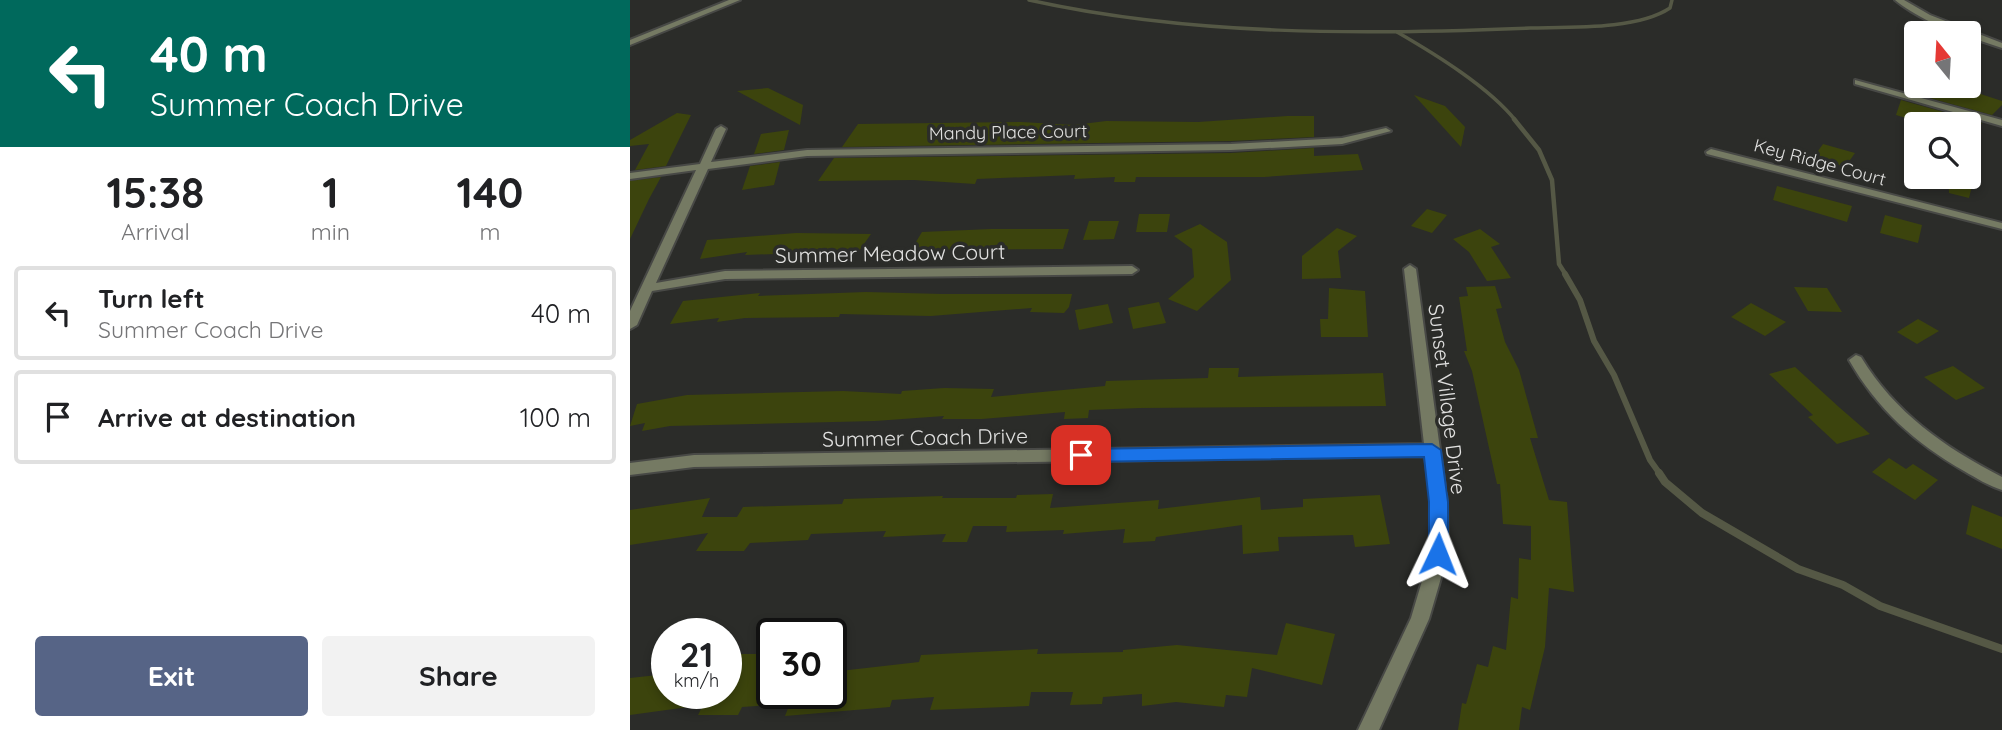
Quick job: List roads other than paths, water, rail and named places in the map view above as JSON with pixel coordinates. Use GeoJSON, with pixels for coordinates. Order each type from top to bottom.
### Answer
{"type":"FeatureCollection","features":[{"type":"Feature","properties":{"kind":"street"},"geometry":{"type":"LineString","coordinates":[[630,43],[736,0]]}},
{"type":"Feature","properties":{"kind":"street"},"geometry":{"type":"LineString","coordinates":[[1899,0],[1937,21]]}},
{"type":"Feature","properties":{"kind":"street"},"geometry":{"type":"LineString","coordinates":[[1981,39],[2002,46]]}},
{"type":"Feature","properties":{"kind":"street"},"geometry":{"type":"LineString","coordinates":[[1858,82],[2002,123]]}},
{"type":"Feature","properties":{"kind":"street"},"geometry":{"type":"LineString","coordinates":[[630,325],[721,129]]}},
{"type":"Feature","properties":{"kind":"street","name":"Mandy Place Court"},"geometry":{"type":"LineString","coordinates":[[630,176],[821,153],[1286,144],[1342,141],[1386,131]]}},
{"type":"Feature","properties":{"kind":"street","name":"Key Ridge Court"},"geometry":{"type":"LineString","coordinates":[[1711,152],[2002,226]]}},
{"type":"Feature","properties":{"kind":"street","name":"Sunset Village Drive"},"geometry":{"type":"LineString","coordinates":[[1368,730],[1420,619],[1435,575],[1440,526],[1410,269]]}},
{"type":"Feature","properties":{"kind":"street","name":"Summer Meadow Court"},"geometry":{"type":"LineString","coordinates":[[649,288],[725,275],[1132,270]]}},
{"type":"Feature","properties":{"kind":"street"},"geometry":{"type":"LineString","coordinates":[[1856,360],[1866,381],[1907,423],[1969,468],[2002,484]]}},
{"type":"Feature","properties":{"kind":"street","name":"Summer Coach Drive"},"geometry":{"type":"LineString","coordinates":[[630,469],[694,461],[1432,450]]}},
{"type":"Feature","properties":{"kind":"waterway"},"geometry":{"type":"LineString","coordinates":[[1029,0],[1090,12],[1215,27],[1397,32]]}},
{"type":"Feature","properties":{"kind":"waterway"},"geometry":{"type":"LineString","coordinates":[[1397,32],[1622,24],[1656,15],[1670,8],[1672,0]]}},
{"type":"Feature","properties":{"kind":"waterway"},"geometry":{"type":"LineString","coordinates":[[1397,32],[1477,84],[1516,121]]}},
{"type":"Feature","properties":{"kind":"waterway"},"geometry":{"type":"LineString","coordinates":[[1514,119],[1539,150],[1552,180],[1559,264],[1566,275]]}},
{"type":"Feature","properties":{"kind":"waterway"},"geometry":{"type":"LineString","coordinates":[[1565,274],[1580,300],[1594,341],[1614,375],[1650,460],[1660,474]]}},
{"type":"Feature","properties":{"kind":"waterway"},"geometry":{"type":"LineString","coordinates":[[1659,473],[1665,482],[1702,513],[1798,569],[1843,585],[1880,606],[2002,649]]}}]}
